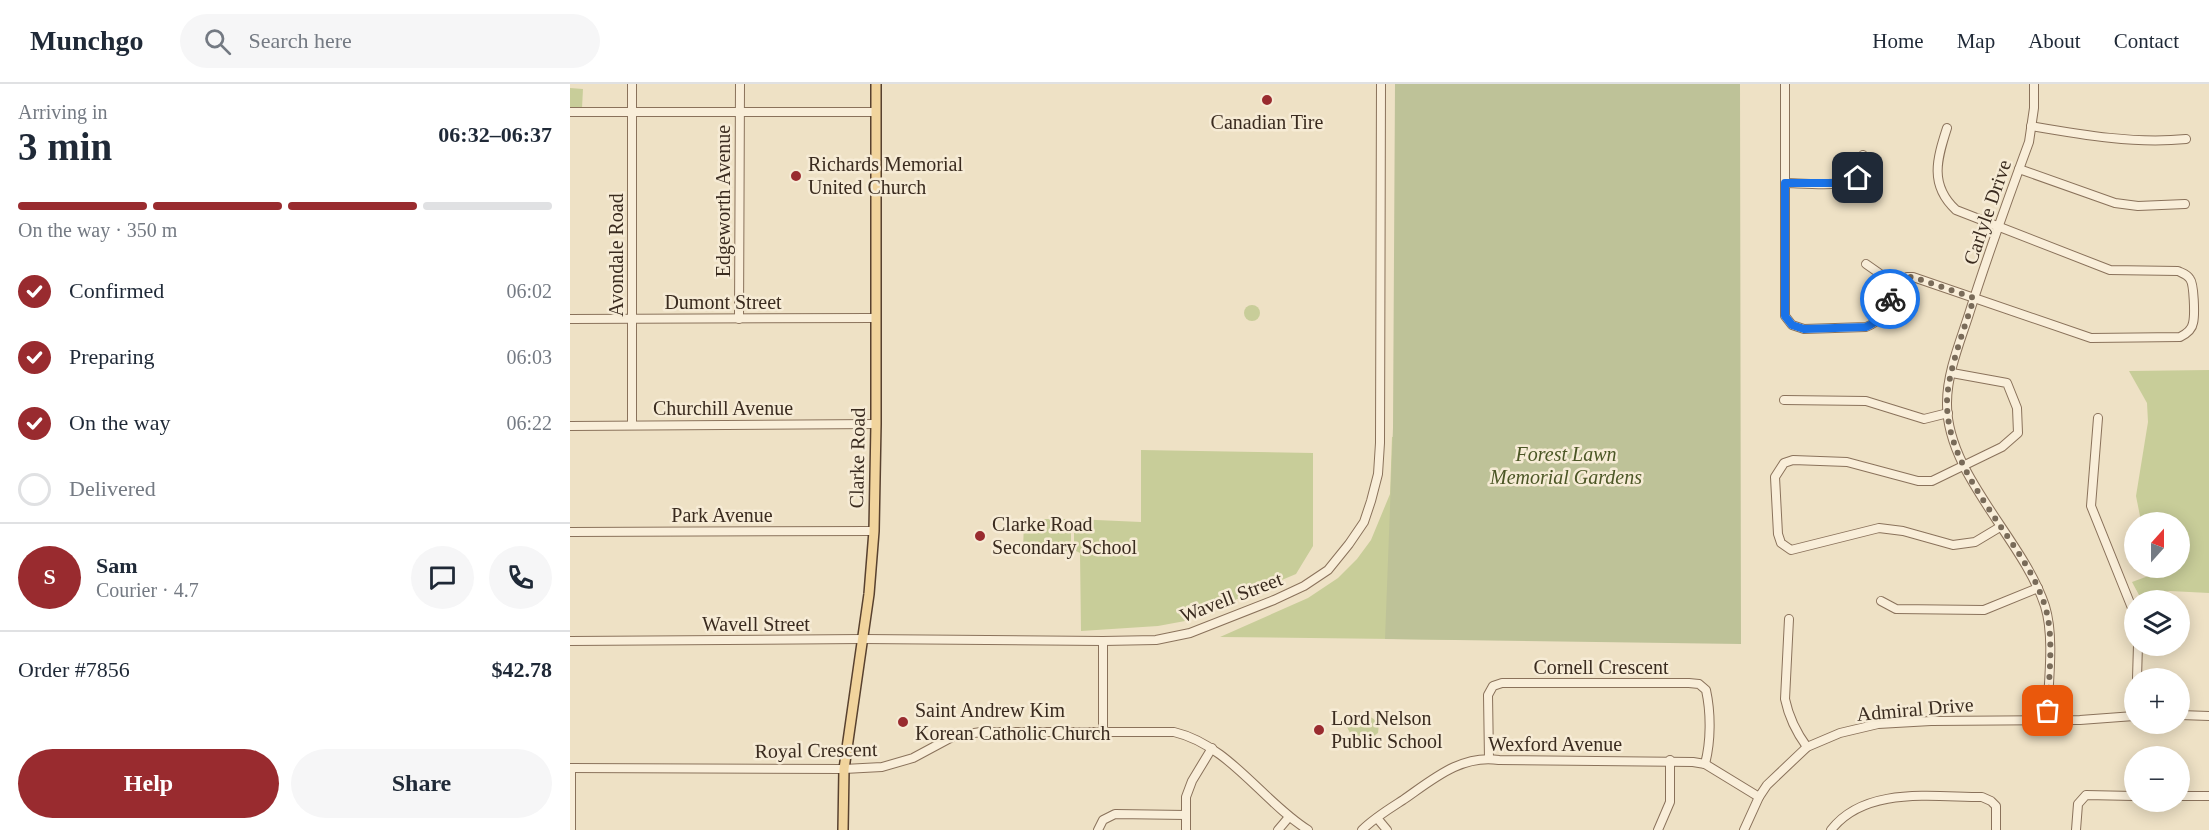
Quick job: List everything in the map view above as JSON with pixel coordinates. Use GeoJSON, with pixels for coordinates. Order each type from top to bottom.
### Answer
{"type":"FeatureCollection","features":[{"type":"Feature","properties":{"kind":"main road","name":"Clarke Road"},"geometry":{"type":"LineString","coordinates":[[843,830],[844,769],[863,639],[874,531],[876,84]]}},
{"type":"Feature","properties":{"kind":"street","name":"Avondale Road"},"geometry":{"type":"LineString","coordinates":[[632,84],[632,425]]}},
{"type":"Feature","properties":{"kind":"street","name":"Edgeworth Avenue"},"geometry":{"type":"LineString","coordinates":[[739,319],[740,84]]}},
{"type":"Feature","properties":{"kind":"street","name":"Wavell Street"},"geometry":{"type":"LineString","coordinates":[[570,641],[1156,640],[1190,633],[1274,600],[1304,586],[1328,570],[1364,522],[1378,474],[1381,84]]}},
{"type":"Feature","properties":{"kind":"street"},"geometry":{"type":"LineString","coordinates":[[1785,84],[1785,316],[1792,325],[1804,329],[1866,327],[1884,315],[1896,285],[1907,277],[1913,277],[2091,338],[2180,337],[2187,333],[2193,324],[2193,284],[2189,276],[2184,273],[2178,270],[2110,270],[1956,210],[1945,200],[1939,185],[1938,163],[1947,128]]}},
{"type":"Feature","properties":{"kind":"street","name":"Carlyle Drive"},"geometry":{"type":"LineString","coordinates":[[2034,84],[2029,142],[1974,298],[1952,373],[1947,403],[1952,433],[1963,465],[2032,575],[2046,608],[2050,639],[2047,719]]}},
{"type":"Feature","properties":{"kind":"street"},"geometry":{"type":"LineString","coordinates":[[570,112],[875,112]]}},
{"type":"Feature","properties":{"kind":"street"},"geometry":{"type":"LineString","coordinates":[[2031,126],[2107,138],[2186,139]]}},
{"type":"Feature","properties":{"kind":"street"},"geometry":{"type":"LineString","coordinates":[[1785,183],[1847,183],[1858,178],[1863,155]]}},
{"type":"Feature","properties":{"kind":"street"},"geometry":{"type":"LineString","coordinates":[[2019,169],[2115,203],[2138,206],[2185,204]]}},
{"type":"Feature","properties":{"kind":"street"},"geometry":{"type":"LineString","coordinates":[[1866,264],[1896,285]]}},
{"type":"Feature","properties":{"kind":"street","name":"Dumont Street"},"geometry":{"type":"LineString","coordinates":[[570,319],[875,318]]}},
{"type":"Feature","properties":{"kind":"street"},"geometry":{"type":"LineString","coordinates":[[1952,373],[2007,383],[2017,408],[2018,433],[2002,447],[1932,481],[1847,462],[1793,460],[1784,463],[1775,477],[1780,543],[1791,550],[1880,528],[1903,531],[1953,545],[1975,542],[2001,526]]}},
{"type":"Feature","properties":{"kind":"street"},"geometry":{"type":"LineString","coordinates":[[1784,400],[1866,401],[1924,419],[1948,412]]}},
{"type":"Feature","properties":{"kind":"street"},"geometry":{"type":"LineString","coordinates":[[2098,418],[2091,507],[2125,590]]}},
{"type":"Feature","properties":{"kind":"street","name":"Churchill Avenue"},"geometry":{"type":"LineString","coordinates":[[570,426],[876,424]]}},
{"type":"Feature","properties":{"kind":"street","name":"Park Avenue"},"geometry":{"type":"LineString","coordinates":[[570,532],[874,531]]}},
{"type":"Feature","properties":{"kind":"street"},"geometry":{"type":"LineString","coordinates":[[1881,601],[1896,609],[1984,610],[2038,588]]}},
{"type":"Feature","properties":{"kind":"street"},"geometry":{"type":"LineString","coordinates":[[1789,620],[1785,699],[1797,733],[1807,747]]}},
{"type":"Feature","properties":{"kind":"street"},"geometry":{"type":"LineString","coordinates":[[1103,641],[1103,731]]}},
{"type":"Feature","properties":{"kind":"street","name":"Cornell Crescent"},"geometry":{"type":"LineString","coordinates":[[1489,759],[1488,695],[1493,686],[1502,683],[1689,683],[1699,684],[1706,690],[1708,700],[1708,750],[1705,764]]}},
{"type":"Feature","properties":{"kind":"street"},"geometry":{"type":"LineString","coordinates":[[2190,715],[2209,716]]}},
{"type":"Feature","properties":{"kind":"street","name":"Admiral Drive"},"geometry":{"type":"LineString","coordinates":[[1744,830],[1767,785],[1807,747],[1840,733],[1878,724],[2080,720],[2124,717]]}},
{"type":"Feature","properties":{"kind":"street","name":"Royal Crescent"},"geometry":{"type":"LineString","coordinates":[[571,825],[571,768],[844,769],[882,766],[913,758],[954,736],[981,732],[1103,731],[1174,732],[1189,736],[1212,748],[1289,817],[1308,830]]}},
{"type":"Feature","properties":{"kind":"street"},"geometry":{"type":"LineString","coordinates":[[1186,830],[1186,796],[1192,781],[1212,748]]}},
{"type":"Feature","properties":{"kind":"street","name":"Wexford Avenue"},"geometry":{"type":"LineString","coordinates":[[1362,830],[1447,769],[1463,763],[1489,759],[1670,760],[1705,764],[1759,797]]}},
{"type":"Feature","properties":{"kind":"street"},"geometry":{"type":"LineString","coordinates":[[1658,830],[1670,802],[1670,760]]}},
{"type":"Feature","properties":{"kind":"street"},"geometry":{"type":"LineString","coordinates":[[2076,830],[2078,804],[2086,795],[2124,796]]}},
{"type":"Feature","properties":{"kind":"street"},"geometry":{"type":"LineString","coordinates":[[2190,796],[2209,796]]}},
{"type":"Feature","properties":{"kind":"street"},"geometry":{"type":"LineString","coordinates":[[1831,830],[1841,817],[1885,798],[1982,797],[1996,806],[1996,830]]}},
{"type":"Feature","properties":{"kind":"street"},"geometry":{"type":"LineString","coordinates":[[1098,830],[1103,820],[1115,814],[1186,815]]}},
{"type":"Feature","properties":{"kind":"street"},"geometry":{"type":"LineString","coordinates":[[1278,830],[1289,817]]}},
{"type":"Feature","properties":{"kind":"street"},"geometry":{"type":"LineString","coordinates":[[1377,818],[1387,830]]}},
{"type":"Feature","properties":{"kind":"green space","name":"Forest Lawn Memorial Gardens"},"geometry":{"type":"Polygon","coordinates":[[[1395,84],[1740,84],[1741,644],[1385,639],[1393,428],[1395,84]]]}},
{"type":"Feature","properties":{"kind":"green space"},"geometry":{"type":"Polygon","coordinates":[[[570,88],[583,89],[582,108],[570,108],[570,88]]]}},
{"type":"Feature","properties":{"kind":"green space"},"geometry":{"type":"Polygon","coordinates":[[[1249,305],[1255,305],[1260,313],[1258,319],[1249,321],[1244,316],[1244,310],[1249,305]]]}},
{"type":"Feature","properties":{"kind":"green space"},"geometry":{"type":"Polygon","coordinates":[[[2209,370],[2209,593],[2190,592],[2190,590],[2136,590],[2132,582],[2143,578],[2190,578],[2190,512],[2139,512],[2136,496],[2148,422],[2147,403],[2129,371],[2209,370]]]}},
{"type":"Feature","properties":{"kind":"green space"},"geometry":{"type":"Polygon","coordinates":[[[1392,437],[1420,438],[1475,640],[1220,637],[1308,598],[1338,578],[1357,559],[1371,540],[1390,494],[1392,437]]]}},
{"type":"Feature","properties":{"kind":"green space"},"geometry":{"type":"Polygon","coordinates":[[[1141,450],[1313,453],[1313,546],[1296,574],[1185,621],[1158,626],[1081,631],[1080,553],[1074,550],[1074,519],[1141,522],[1141,450]]]}},
{"type":"Feature","properties":{"kind":"green space"},"geometry":{"type":"Polygon","coordinates":[[[1024,519],[1071,519],[1071,551],[1023,551],[1024,519]]]}},
{"type":"Feature","properties":{"kind":"green space"},"geometry":{"type":"Polygon","coordinates":[[[1353,714],[1373,719],[1379,724],[1378,733],[1363,743],[1354,741],[1345,723],[1353,714]]]}},
{"type":"Feature","properties":{"kind":"way so far"},"geometry":{"type":"LineString","coordinates":[[1890,299],[1896,285],[1907,277],[1974,298],[1953,363],[1947,403],[1952,433],[1963,465],[2032,575],[2046,608],[2050,639],[2048,711]]}},
{"type":"Feature","properties":{"kind":"place","name":"Canadian Tire"},"geometry":{"type":"Point","coordinates":[1267,100]}},
{"type":"Feature","properties":{"kind":"place","name":"Richards Memorial United Church"},"geometry":{"type":"Point","coordinates":[796,176]}},
{"type":"Feature","properties":{"kind":"place","name":"Clarke Road Secondary School"},"geometry":{"type":"Point","coordinates":[980,536]}},
{"type":"Feature","properties":{"kind":"place","name":"Saint Andrew Kim Korean Catholic Church"},"geometry":{"type":"Point","coordinates":[903,722]}},
{"type":"Feature","properties":{"kind":"place","name":"Lord Nelson Public School"},"geometry":{"type":"Point","coordinates":[1319,730]}},
{"type":"Feature","properties":{"kind":"route"},"geometry":{"type":"LineString","coordinates":[[1858,178],[1847,183],[1785,183],[1785,316],[1792,325],[1804,329],[1866,327],[1884,315],[1890,299]]}}]}
